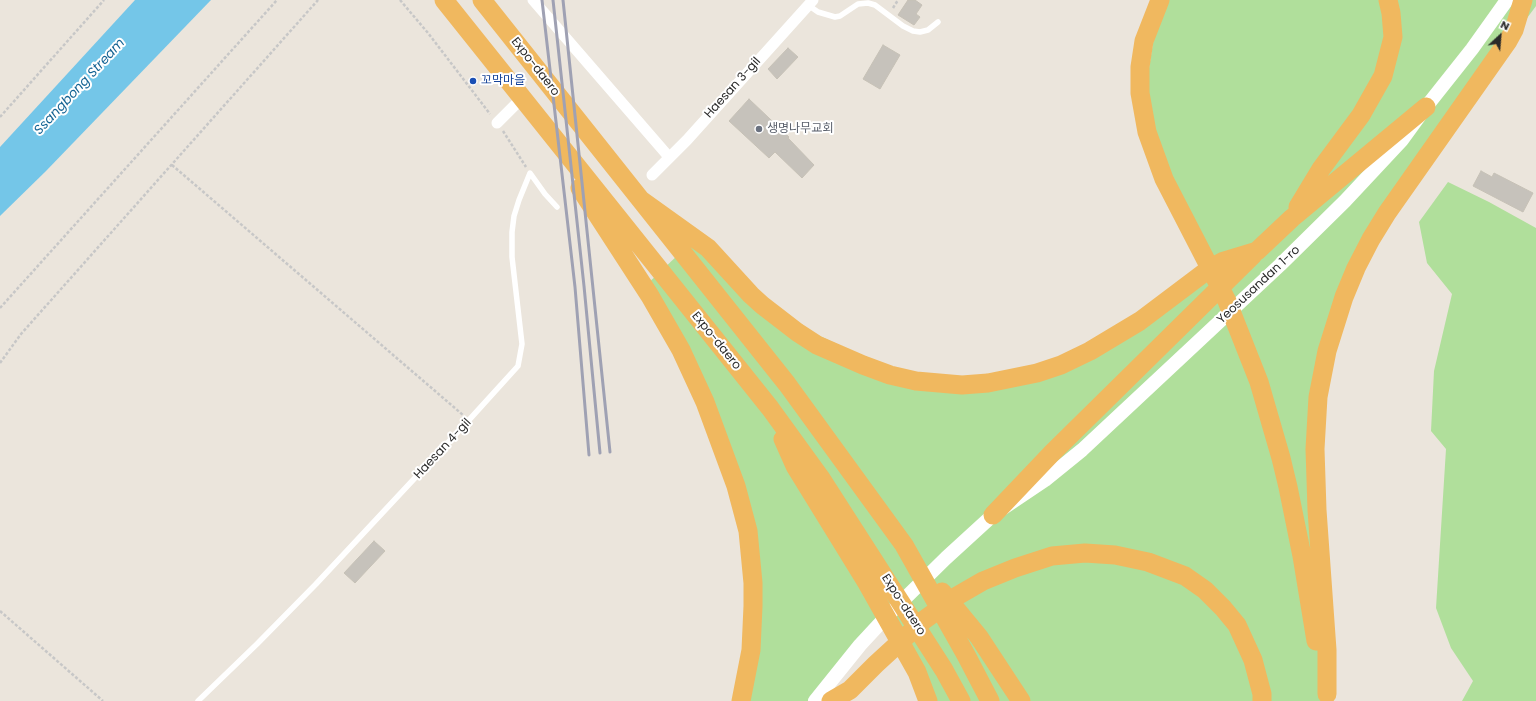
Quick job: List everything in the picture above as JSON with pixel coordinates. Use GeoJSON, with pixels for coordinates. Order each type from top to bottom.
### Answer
{"type":"FeatureCollection","features":[{"type":"Feature","properties":{"kind":"highway","name":"Expo-daero"},"geometry":{"type":"LineString","coordinates":[[444,0],[770,408],[820,477],[944,670],[961,701]]}},
{"type":"Feature","properties":{"kind":"highway","name":"Expo-daero"},"geometry":{"type":"LineString","coordinates":[[482,0],[787,384],[904,546],[966,655],[990,701]]}},
{"type":"Feature","properties":{"kind":"highway"},"geometry":{"type":"LineString","coordinates":[[1292,218],[1321,169],[1361,116],[1383,76],[1393,37],[1391,13],[1388,0]]}},
{"type":"Feature","properties":{"kind":"highway"},"geometry":{"type":"LineString","coordinates":[[1327,697],[1327,650],[1315,478],[1315,449],[1318,397],[1329,343],[1344,297],[1356,268],[1371,240],[1387,212],[1508,41],[1514,30],[1523,0]]}},
{"type":"Feature","properties":{"kind":"highway"},"geometry":{"type":"LineString","coordinates":[[1161,1],[1144,41],[1140,67],[1140,93],[1145,125],[1151,148],[1171,194],[1216,279],[1250,358],[1266,405],[1283,465],[1302,556],[1313,627],[1327,697]]}},
{"type":"Feature","properties":{"kind":"highway"},"geometry":{"type":"LineString","coordinates":[[522,98],[654,303],[692,372],[717,433],[742,506],[748,531],[751,558],[753,628],[751,650],[741,701]]}},
{"type":"Feature","properties":{"kind":"highway"},"geometry":{"type":"LineString","coordinates":[[992,515],[1052,453],[1292,218],[1426,107]]}},
{"type":"Feature","properties":{"kind":"highway"},"geometry":{"type":"LineString","coordinates":[[641,200],[708,248],[762,305],[797,332],[817,345],[843,357],[890,375],[916,381],[943,384],[962,385],[1006,380],[1037,373],[1061,364],[1090,351],[1140,321],[1209,269],[1224,261],[1257,251]]}},
{"type":"Feature","properties":{"kind":"highway"},"geometry":{"type":"LineString","coordinates":[[770,408],[794,466],[860,570],[917,672],[928,701]]}},
{"type":"Feature","properties":{"kind":"highway"},"geometry":{"type":"LineString","coordinates":[[904,546],[979,637],[1021,701]]}},
{"type":"Feature","properties":{"kind":"highway"},"geometry":{"type":"LineString","coordinates":[[831,701],[850,690],[924,620],[957,596],[982,581],[1014,568],[1052,556],[1085,553],[1115,555],[1148,562],[1185,576],[1205,590],[1248,636],[1254,646],[1265,677],[1271,701]]}},
{"type":"Feature","properties":{"kind":"highway"},"geometry":{"type":"LineString","coordinates":[[1237,625],[1253,660],[1262,694],[1262,701]]}},
{"type":"Feature","properties":{"kind":"street"},"geometry":{"type":"LineString","coordinates":[[533,0],[669,157]]}},
{"type":"Feature","properties":{"kind":"street","name":"Yeosusandan 1-ro"},"geometry":{"type":"LineString","coordinates":[[815,701],[860,645],[912,591],[992,515],[1029,491],[1082,450],[1280,265],[1380,165],[1402,140],[1472,49],[1507,0]]}},
{"type":"Feature","properties":{"kind":"street","name":"Haesan 3-gil"},"geometry":{"type":"LineString","coordinates":[[652,175],[687,140],[810,3]]}},
{"type":"Feature","properties":{"kind":"street"},"geometry":{"type":"LineString","coordinates":[[497,123],[522,98]]}},
{"type":"Feature","properties":{"kind":"lane"},"geometry":{"type":"LineString","coordinates":[[810,3],[818,12],[835,17],[840,16],[858,4],[868,3],[913,31],[920,32],[928,30],[938,22]]}},
{"type":"Feature","properties":{"kind":"lane"},"geometry":{"type":"LineString","coordinates":[[530,173],[541,190],[557,207]]}},
{"type":"Feature","properties":{"kind":"lane","name":"Haesan 4-gil"},"geometry":{"type":"LineString","coordinates":[[198,701],[316,584],[518,366],[520,358],[521,333],[512,257],[512,232],[518,200],[530,173]]}},
{"type":"Feature","properties":{"kind":"path"},"geometry":{"type":"LineString","coordinates":[[0,117],[104,0]]}},
{"type":"Feature","properties":{"kind":"path"},"geometry":{"type":"LineString","coordinates":[[0,308],[277,0]]}},
{"type":"Feature","properties":{"kind":"path"},"geometry":{"type":"LineString","coordinates":[[0,363],[21,334],[172,166],[318,0]]}},
{"type":"Feature","properties":{"kind":"path"},"geometry":{"type":"LineString","coordinates":[[400,0],[428,33],[497,123],[530,173]]}},
{"type":"Feature","properties":{"kind":"path"},"geometry":{"type":"LineString","coordinates":[[172,166],[469,420]]}},
{"type":"Feature","properties":{"kind":"path"},"geometry":{"type":"LineString","coordinates":[[0,611],[103,701]]}},
{"type":"Feature","properties":{"kind":"green space"},"geometry":{"type":"Polygon","coordinates":[[[1160,0],[1536,0],[1536,6],[1387,213],[1322,374],[1327,701],[928,701],[885,618],[815,701],[741,701],[747,673],[742,506],[644,287],[696,238],[775,315],[916,381],[1037,373],[1209,269],[1142,111],[1160,0]]]}},
{"type":"Feature","properties":{"kind":"green space"},"geometry":{"type":"Polygon","coordinates":[[[1448,182],[1489,202],[1536,228],[1536,701],[1462,701],[1473,681],[1451,648],[1436,608],[1446,449],[1431,431],[1434,371],[1452,294],[1427,263],[1419,222],[1448,182]]]}},
{"type":"Feature","properties":{"kind":"water","name":"Ssangbong Stream"},"geometry":{"type":"Polygon","coordinates":[[[135,0],[211,0],[46,171],[0,216],[0,147],[135,0]]]}},
{"type":"Feature","properties":{"kind":"building"},"geometry":{"type":"Polygon","coordinates":[[[908,0],[915,0],[922,5],[916,14],[920,17],[914,25],[898,15],[908,0]]]}},
{"type":"Feature","properties":{"kind":"building"},"geometry":{"type":"Polygon","coordinates":[[[883,45],[900,55],[880,89],[863,79],[883,45]]]}},
{"type":"Feature","properties":{"kind":"building"},"geometry":{"type":"Polygon","coordinates":[[[788,48],[798,57],[777,79],[768,69],[788,48]]]}},
{"type":"Feature","properties":{"kind":"building","name":"생명나무교회"},"geometry":{"type":"Polygon","coordinates":[[[749,99],[789,137],[788,138],[814,165],[802,178],[775,152],[769,158],[729,121],[749,99]]]}},
{"type":"Feature","properties":{"kind":"building"},"geometry":{"type":"Polygon","coordinates":[[[1481,171],[1492,177],[1494,173],[1533,193],[1523,212],[1473,186],[1481,171]]]}},
{"type":"Feature","properties":{"kind":"building"},"geometry":{"type":"Polygon","coordinates":[[[374,541],[385,551],[355,583],[344,573],[374,541]]]}},
{"type":"Feature","properties":{"kind":"railway"},"geometry":{"type":"LineString","coordinates":[[542,0],[575,287],[589,455]]}},
{"type":"Feature","properties":{"kind":"railway"},"geometry":{"type":"LineString","coordinates":[[553,0],[584,286],[600,453]]}},
{"type":"Feature","properties":{"kind":"railway"},"geometry":{"type":"LineString","coordinates":[[563,0],[610,452]]}},
{"type":"Feature","properties":{"kind":"place","name":"꼬막마을"},"geometry":{"type":"Point","coordinates":[473,81]}},
{"type":"Feature","properties":{"kind":"place","name":"생명나무교회"},"geometry":{"type":"Point","coordinates":[759,129]}}]}
